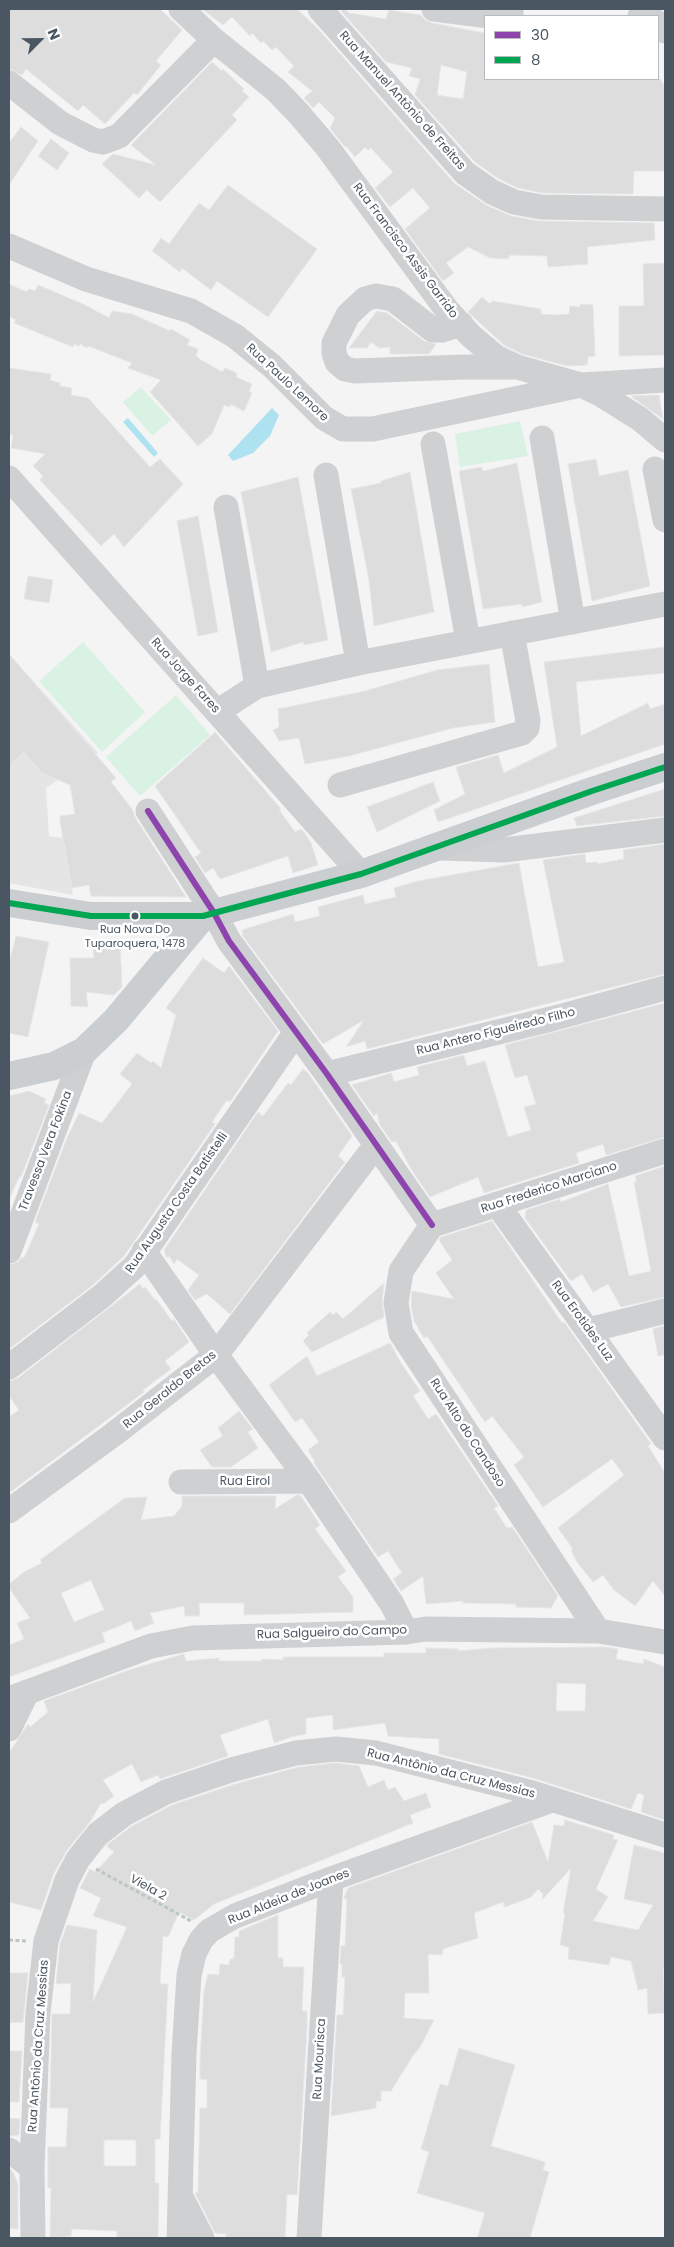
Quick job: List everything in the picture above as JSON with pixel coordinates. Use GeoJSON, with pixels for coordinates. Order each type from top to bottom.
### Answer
{"type":"FeatureCollection","features":[{"type":"Feature","properties":{"kind":"main road"},"geometry":{"type":"LineString","coordinates":[[9,903],[91,916],[208,914],[361,874],[665,767]]}},
{"type":"Feature","properties":{"kind":"main road"},"geometry":{"type":"LineString","coordinates":[[9,1076],[54,1066],[84,1051],[116,1020],[173,949],[208,914]]}},
{"type":"Feature","properties":{"kind":"main road"},"geometry":{"type":"LineString","coordinates":[[155,916],[166,930],[173,949]]}},
{"type":"Feature","properties":{"kind":"street","name":"Rua Francisco Assis Garrido"},"geometry":{"type":"LineString","coordinates":[[181,9],[214,40],[276,90],[299,114],[327,147],[447,310],[471,336],[496,356],[517,367],[580,385],[618,404],[665,440]]}},
{"type":"Feature","properties":{"kind":"street","name":"Rua Manuel Antônio de Freitas"},"geometry":{"type":"LineString","coordinates":[[320,9],[465,173],[492,192],[514,202],[541,207],[665,209]]}},
{"type":"Feature","properties":{"kind":"street"},"geometry":{"type":"LineString","coordinates":[[434,9],[484,15]]}},
{"type":"Feature","properties":{"kind":"street"},"geometry":{"type":"LineString","coordinates":[[9,83],[60,122],[93,140],[103,142],[119,136],[214,40]]}},
{"type":"Feature","properties":{"kind":"street","name":"Rua Paulo Lemore"},"geometry":{"type":"LineString","coordinates":[[9,246],[86,279],[154,299],[191,312],[206,320],[235,336],[272,366],[324,418],[342,429],[373,429],[580,385]]}},
{"type":"Feature","properties":{"kind":"street"},"geometry":{"type":"LineString","coordinates":[[461,324],[442,330],[433,330],[393,299],[376,296],[365,299],[348,315],[334,343],[334,353],[337,362],[345,369],[355,371],[517,367]]}},
{"type":"Feature","properties":{"kind":"street"},"geometry":{"type":"LineString","coordinates":[[580,385],[665,380]]}},
{"type":"Feature","properties":{"kind":"street"},"geometry":{"type":"LineString","coordinates":[[542,438],[573,622]]}},
{"type":"Feature","properties":{"kind":"street"},"geometry":{"type":"LineString","coordinates":[[433,444],[468,641]]}},
{"type":"Feature","properties":{"kind":"street"},"geometry":{"type":"LineString","coordinates":[[655,469],[665,520]]}},
{"type":"Feature","properties":{"kind":"street"},"geometry":{"type":"LineString","coordinates":[[326,475],[358,663]]}},
{"type":"Feature","properties":{"kind":"street","name":"Rua Jorge Fares"},"geometry":{"type":"LineString","coordinates":[[9,478],[361,874]]}},
{"type":"Feature","properties":{"kind":"street"},"geometry":{"type":"LineString","coordinates":[[226,507],[257,686]]}},
{"type":"Feature","properties":{"kind":"street"},"geometry":{"type":"LineString","coordinates":[[217,712],[257,686],[358,663],[665,604]]}},
{"type":"Feature","properties":{"kind":"street"},"geometry":{"type":"LineString","coordinates":[[340,785],[522,733],[528,721],[512,633]]}},
{"type":"Feature","properties":{"kind":"street"},"geometry":{"type":"LineString","coordinates":[[148,811],[208,914],[327,1074],[432,1225]]}},
{"type":"Feature","properties":{"kind":"street"},"geometry":{"type":"LineString","coordinates":[[432,848],[504,850],[665,830]]}},
{"type":"Feature","properties":{"kind":"street","name":"Rua Antero Figueiredo Filho"},"geometry":{"type":"LineString","coordinates":[[327,1074],[551,1019],[665,988]]}},
{"type":"Feature","properties":{"kind":"street","name":"Rua Augusta Costa Batistelli"},"geometry":{"type":"LineString","coordinates":[[9,1367],[120,1282],[135,1266],[296,1032]]}},
{"type":"Feature","properties":{"kind":"street","name":"Travessa Vera Fokina"},"geometry":{"type":"LineString","coordinates":[[9,1251],[84,1051]]}},
{"type":"Feature","properties":{"kind":"street","name":"Rua Geraldo Bretas"},"geometry":{"type":"LineString","coordinates":[[9,1511],[114,1434],[216,1355],[376,1145]]}},
{"type":"Feature","properties":{"kind":"street","name":"Rua Frederico Marciano"},"geometry":{"type":"LineString","coordinates":[[432,1225],[665,1151]]}},
{"type":"Feature","properties":{"kind":"street","name":"Rua Erotides Luz"},"geometry":{"type":"LineString","coordinates":[[497,1204],[665,1438]]}},
{"type":"Feature","properties":{"kind":"street","name":"Rua Alto do Candoso"},"geometry":{"type":"LineString","coordinates":[[432,1225],[401,1271],[396,1303],[402,1333],[598,1632]]}},
{"type":"Feature","properties":{"kind":"street"},"geometry":{"type":"LineString","coordinates":[[144,1251],[216,1355],[310,1481],[392,1604],[406,1632]]}},
{"type":"Feature","properties":{"kind":"street"},"geometry":{"type":"LineString","coordinates":[[589,1330],[665,1311]]}},
{"type":"Feature","properties":{"kind":"street","name":"Rua Eirol"},"geometry":{"type":"LineString","coordinates":[[181,1482],[310,1481]]}},
{"type":"Feature","properties":{"kind":"street","name":"Rua Salgueiro do Campo"},"geometry":{"type":"LineString","coordinates":[[18,1696],[151,1646],[193,1638],[406,1632],[426,1629],[598,1632],[665,1642]]}},
{"type":"Feature","properties":{"kind":"street"},"geometry":{"type":"LineString","coordinates":[[9,1729],[18,1696]]}},
{"type":"Feature","properties":{"kind":"street","name":"Rua Antônio da Cruz Messias"},"geometry":{"type":"LineString","coordinates":[[33,2238],[32,2168],[38,2013],[46,1941],[67,1880],[78,1859],[98,1834],[124,1814],[166,1792],[231,1770],[296,1753],[336,1749],[376,1753],[529,1792],[665,1835]]}},
{"type":"Feature","properties":{"kind":"street","name":"Rua Aldeia de Joanes"},"geometry":{"type":"LineString","coordinates":[[179,2238],[184,2054],[189,1975],[194,1954],[201,1940],[209,1932],[235,1916],[330,1879],[552,1800]]}},
{"type":"Feature","properties":{"kind":"street","name":"Rua Mourisca"},"geometry":{"type":"LineString","coordinates":[[309,2238],[330,1879]]}},
{"type":"Feature","properties":{"kind":"street"},"geometry":{"type":"LineString","coordinates":[[9,2150],[32,2168]]}},
{"type":"Feature","properties":{"kind":"street"},"geometry":{"type":"LineString","coordinates":[[181,2196],[202,2238]]}},
{"type":"Feature","properties":{"kind":"path","name":"Viela 2"},"geometry":{"type":"LineString","coordinates":[[78,1859],[209,1932]]}},
{"type":"Feature","properties":{"kind":"shaded area"},"geometry":{"type":"Polygon","coordinates":[[[9,654],[98,753],[46,788],[49,836],[63,838],[73,895],[9,883],[9,654]]]}},
{"type":"Feature","properties":{"kind":"green space"},"geometry":{"type":"Polygon","coordinates":[[[141,387],[171,420],[152,436],[123,402],[141,387]]]}},
{"type":"Feature","properties":{"kind":"green space"},"geometry":{"type":"Polygon","coordinates":[[[520,421],[528,456],[460,467],[455,434],[520,421]]]}},
{"type":"Feature","properties":{"kind":"green space"},"geometry":{"type":"Polygon","coordinates":[[[83,642],[145,712],[102,752],[39,681],[83,642]]]}},
{"type":"Feature","properties":{"kind":"green space"},"geometry":{"type":"Polygon","coordinates":[[[176,695],[210,735],[140,796],[106,757],[176,695]]]}},
{"type":"Feature","properties":{"kind":"water"},"geometry":{"type":"Polygon","coordinates":[[[272,408],[279,415],[270,436],[253,453],[233,461],[228,455],[272,408]]]}},
{"type":"Feature","properties":{"kind":"water"},"geometry":{"type":"Polygon","coordinates":[[[128,418],[158,453],[154,457],[123,422],[128,418]]]}},
{"type":"Feature","properties":{"kind":"building"},"geometry":{"type":"Polygon","coordinates":[[[9,9],[160,9],[182,30],[156,61],[161,65],[137,95],[134,93],[105,124],[83,105],[78,111],[26,69],[22,75],[9,69],[9,9]]]}},
{"type":"Feature","properties":{"kind":"building"},"geometry":{"type":"Polygon","coordinates":[[[202,9],[297,9],[319,30],[454,183],[486,205],[511,216],[539,221],[654,223],[655,240],[587,247],[588,264],[548,267],[547,256],[510,255],[508,259],[490,258],[468,247],[446,263],[454,273],[443,281],[405,229],[430,208],[413,188],[390,207],[375,188],[393,172],[371,148],[368,150],[365,147],[355,157],[345,147],[330,128],[335,118],[319,102],[313,108],[304,98],[312,91],[288,72],[294,66],[276,47],[272,50],[263,41],[261,43],[252,33],[250,36],[232,17],[223,25],[202,9]]]}},
{"type":"Feature","properties":{"kind":"building"},"geometry":{"type":"Polygon","coordinates":[[[345,9],[349,13],[386,19],[389,10],[421,15],[425,20],[432,23],[484,33],[484,80],[660,79],[665,87],[665,171],[634,171],[633,194],[542,193],[518,188],[499,179],[475,162],[415,95],[420,79],[409,76],[412,68],[386,62],[341,11],[345,9]],[[441,65],[437,95],[463,99],[467,72],[441,65]]]}},
{"type":"Feature","properties":{"kind":"building"},"geometry":{"type":"Polygon","coordinates":[[[212,62],[222,71],[223,69],[244,89],[242,91],[249,97],[232,115],[237,120],[160,202],[147,190],[139,198],[102,164],[113,154],[156,165],[131,145],[212,62]]]}},
{"type":"Feature","properties":{"kind":"building"},"geometry":{"type":"Polygon","coordinates":[[[21,127],[38,141],[9,185],[9,143],[21,127]]]}},
{"type":"Feature","properties":{"kind":"building"},"geometry":{"type":"Polygon","coordinates":[[[51,139],[69,153],[57,170],[38,156],[51,139]]]}},
{"type":"Feature","properties":{"kind":"building"},"geometry":{"type":"Polygon","coordinates":[[[228,185],[317,249],[268,317],[217,281],[211,290],[182,268],[180,272],[152,251],[161,238],[169,244],[199,203],[209,210],[228,185]]]}},
{"type":"Feature","properties":{"kind":"building"},"geometry":{"type":"Polygon","coordinates":[[[665,263],[665,355],[619,356],[619,306],[644,306],[643,264],[665,263]]]}},
{"type":"Feature","properties":{"kind":"building"},"geometry":{"type":"Polygon","coordinates":[[[9,284],[27,292],[29,289],[35,291],[38,285],[83,304],[109,318],[112,311],[132,314],[170,331],[171,329],[190,340],[187,345],[198,349],[196,356],[201,360],[222,372],[225,368],[237,373],[236,377],[252,384],[249,391],[252,393],[244,411],[230,404],[230,407],[224,405],[212,434],[198,446],[150,392],[161,380],[128,368],[132,363],[88,346],[87,348],[80,344],[79,346],[74,344],[73,347],[14,323],[16,320],[9,316],[9,284]]]}},
{"type":"Feature","properties":{"kind":"building"},"geometry":{"type":"Polygon","coordinates":[[[482,297],[490,304],[492,301],[541,309],[541,314],[569,314],[570,306],[580,307],[580,304],[593,305],[595,356],[588,357],[587,365],[568,366],[522,354],[504,345],[468,312],[482,297]]]}},
{"type":"Feature","properties":{"kind":"building"},"geometry":{"type":"Polygon","coordinates":[[[377,311],[387,313],[424,341],[436,344],[429,354],[390,354],[390,347],[379,348],[371,342],[367,348],[349,348],[377,311]]]}},
{"type":"Feature","properties":{"kind":"building"},"geometry":{"type":"Polygon","coordinates":[[[9,368],[51,374],[50,380],[60,383],[60,386],[72,388],[71,395],[88,398],[150,467],[160,459],[183,484],[124,547],[114,534],[101,546],[40,480],[43,476],[33,466],[45,454],[11,448],[13,435],[9,434],[9,368]]]}},
{"type":"Feature","properties":{"kind":"building"},"geometry":{"type":"Polygon","coordinates":[[[659,395],[663,419],[632,397],[632,396],[659,395]]]}},
{"type":"Feature","properties":{"kind":"building"},"geometry":{"type":"Polygon","coordinates":[[[596,459],[599,476],[628,470],[650,586],[592,601],[568,464],[596,459]]]}},
{"type":"Feature","properties":{"kind":"building"},"geometry":{"type":"Polygon","coordinates":[[[517,463],[542,602],[522,607],[522,604],[483,609],[459,471],[482,467],[483,471],[517,463]]]}},
{"type":"Feature","properties":{"kind":"building"},"geometry":{"type":"Polygon","coordinates":[[[410,472],[434,612],[374,626],[369,580],[351,489],[381,483],[381,481],[410,472]]]}},
{"type":"Feature","properties":{"kind":"building"},"geometry":{"type":"Polygon","coordinates":[[[298,477],[328,640],[304,645],[303,642],[271,652],[241,492],[298,477]]]}},
{"type":"Feature","properties":{"kind":"building"},"geometry":{"type":"Polygon","coordinates":[[[198,516],[218,632],[198,636],[177,521],[198,516]]]}},
{"type":"Feature","properties":{"kind":"building"},"geometry":{"type":"Polygon","coordinates":[[[28,576],[53,580],[49,603],[24,599],[28,576]]]}},
{"type":"Feature","properties":{"kind":"building"},"geometry":{"type":"Polygon","coordinates":[[[665,647],[665,673],[576,682],[581,736],[648,703],[650,709],[665,704],[665,744],[438,822],[434,810],[465,794],[456,767],[498,755],[504,773],[557,747],[544,662],[665,647]]]}},
{"type":"Feature","properties":{"kind":"building"},"geometry":{"type":"Polygon","coordinates":[[[9,654],[116,778],[111,782],[132,809],[136,819],[186,897],[91,896],[89,885],[72,888],[60,821],[60,816],[75,814],[70,785],[42,773],[24,752],[9,765],[9,654]]]}},
{"type":"Feature","properties":{"kind":"building"},"geometry":{"type":"Polygon","coordinates":[[[489,664],[495,722],[453,728],[349,756],[305,764],[299,738],[279,741],[273,730],[279,727],[278,709],[365,691],[437,670],[489,664]]]}},
{"type":"Feature","properties":{"kind":"building"},"geometry":{"type":"Polygon","coordinates":[[[215,732],[281,809],[279,810],[295,832],[301,829],[304,832],[311,843],[318,865],[293,873],[288,856],[220,879],[213,868],[205,873],[195,857],[201,853],[155,786],[215,732]]]}},
{"type":"Feature","properties":{"kind":"building"},"geometry":{"type":"Polygon","coordinates":[[[433,782],[440,801],[377,832],[367,807],[433,782]]]}},
{"type":"Feature","properties":{"kind":"building"},"geometry":{"type":"Polygon","coordinates":[[[665,789],[665,816],[577,826],[574,818],[665,789]]]}},
{"type":"Feature","properties":{"kind":"building"},"geometry":{"type":"Polygon","coordinates":[[[665,844],[665,974],[367,1049],[365,1041],[346,1047],[364,1020],[323,1044],[243,936],[242,930],[293,914],[295,922],[320,916],[318,907],[363,895],[365,904],[396,897],[394,888],[418,881],[519,863],[538,967],[564,962],[543,860],[585,854],[586,863],[597,862],[597,864],[624,859],[623,850],[665,844]]]}},
{"type":"Feature","properties":{"kind":"building"},"geometry":{"type":"Polygon","coordinates":[[[16,936],[49,942],[28,1037],[9,1033],[9,963],[16,936]]]}},
{"type":"Feature","properties":{"kind":"building"},"geometry":{"type":"Polygon","coordinates":[[[93,943],[120,943],[122,987],[114,995],[86,992],[88,1007],[71,1006],[70,958],[94,958],[93,943]]]}},
{"type":"Feature","properties":{"kind":"building"},"geometry":{"type":"Polygon","coordinates":[[[203,958],[224,973],[229,966],[278,1031],[230,1102],[227,1100],[212,1122],[215,1124],[124,1256],[93,1285],[9,1349],[9,1265],[18,1262],[22,1257],[24,1258],[39,1224],[35,1222],[67,1138],[79,1113],[102,1123],[132,1084],[120,1074],[137,1053],[151,1063],[153,1061],[161,1068],[176,1015],[166,1008],[203,958]]]}},
{"type":"Feature","properties":{"kind":"building"},"geometry":{"type":"Polygon","coordinates":[[[665,1003],[665,1137],[606,1155],[603,1144],[576,1153],[579,1163],[484,1193],[478,1177],[430,1197],[411,1169],[396,1141],[392,1142],[380,1125],[377,1113],[374,1116],[352,1085],[391,1073],[394,1082],[419,1075],[417,1067],[464,1055],[467,1066],[485,1061],[508,1137],[531,1130],[524,1107],[536,1104],[527,1075],[515,1078],[505,1045],[665,1003]]]}},
{"type":"Feature","properties":{"kind":"building"},"geometry":{"type":"Polygon","coordinates":[[[303,1069],[308,1073],[352,1136],[338,1156],[345,1162],[230,1314],[207,1294],[195,1300],[188,1290],[199,1275],[177,1259],[174,1264],[170,1257],[166,1257],[164,1250],[258,1112],[263,1116],[288,1083],[291,1085],[303,1069]]]}},
{"type":"Feature","properties":{"kind":"building"},"geometry":{"type":"Polygon","coordinates":[[[29,1091],[46,1099],[44,1103],[49,1105],[21,1177],[19,1177],[9,1200],[9,1096],[29,1091]]]}},
{"type":"Feature","properties":{"kind":"building"},"geometry":{"type":"Polygon","coordinates":[[[665,1166],[665,1297],[621,1307],[608,1284],[593,1292],[582,1274],[571,1281],[525,1218],[526,1210],[560,1199],[561,1202],[608,1184],[629,1276],[651,1271],[634,1182],[637,1182],[635,1176],[665,1166]]]}},
{"type":"Feature","properties":{"kind":"building"},"geometry":{"type":"Polygon","coordinates":[[[492,1221],[562,1323],[564,1322],[651,1444],[648,1446],[665,1473],[665,1596],[653,1581],[635,1606],[614,1590],[603,1575],[593,1582],[577,1562],[571,1550],[573,1549],[558,1528],[624,1475],[612,1459],[543,1507],[514,1465],[524,1457],[492,1416],[485,1422],[427,1336],[424,1338],[414,1321],[411,1306],[412,1291],[454,1299],[436,1273],[452,1260],[439,1240],[441,1237],[492,1221]]]}},
{"type":"Feature","properties":{"kind":"building"},"geometry":{"type":"Polygon","coordinates":[[[384,1283],[382,1301],[384,1317],[312,1352],[303,1341],[309,1335],[307,1333],[330,1312],[333,1315],[336,1312],[343,1319],[384,1283]]]}},
{"type":"Feature","properties":{"kind":"building"},"geometry":{"type":"Polygon","coordinates":[[[140,1284],[143,1289],[145,1287],[156,1299],[172,1321],[174,1319],[189,1342],[165,1361],[171,1369],[143,1390],[144,1392],[9,1493],[9,1417],[19,1410],[9,1396],[9,1381],[18,1378],[140,1284]]]}},
{"type":"Feature","properties":{"kind":"building"},"geometry":{"type":"Polygon","coordinates":[[[665,1326],[665,1355],[658,1356],[653,1329],[665,1326]]]}},
{"type":"Feature","properties":{"kind":"building"},"geometry":{"type":"Polygon","coordinates":[[[390,1343],[420,1391],[413,1396],[428,1419],[436,1414],[498,1506],[494,1508],[507,1528],[512,1527],[558,1596],[551,1608],[516,1607],[516,1604],[463,1603],[463,1601],[426,1604],[423,1576],[401,1591],[393,1579],[402,1573],[388,1551],[378,1557],[314,1463],[308,1450],[319,1442],[302,1418],[295,1422],[269,1385],[307,1356],[317,1376],[390,1343]]]}},
{"type":"Feature","properties":{"kind":"building"},"geometry":{"type":"Polygon","coordinates":[[[239,1411],[253,1429],[248,1432],[258,1448],[231,1467],[212,1467],[200,1450],[223,1436],[218,1428],[239,1411]]]}},
{"type":"Feature","properties":{"kind":"building"},"geometry":{"type":"Polygon","coordinates":[[[300,1495],[320,1525],[315,1529],[346,1571],[338,1577],[353,1597],[353,1612],[244,1615],[244,1603],[199,1603],[200,1616],[185,1616],[184,1606],[150,1613],[154,1623],[135,1631],[131,1621],[102,1633],[105,1642],[9,1677],[9,1645],[24,1639],[17,1623],[30,1618],[9,1588],[9,1584],[24,1572],[42,1563],[40,1560],[125,1498],[147,1497],[141,1520],[174,1516],[182,1506],[182,1496],[276,1496],[275,1509],[300,1495]],[[91,1580],[61,1593],[74,1622],[104,1610],[91,1580]]]}},
{"type":"Feature","properties":{"kind":"building"},"geometry":{"type":"Polygon","coordinates":[[[605,1647],[618,1649],[616,1659],[643,1664],[644,1659],[665,1667],[665,1820],[641,1812],[644,1795],[638,1793],[631,1809],[533,1778],[439,1754],[439,1739],[388,1736],[385,1723],[333,1730],[333,1715],[306,1718],[306,1734],[274,1743],[268,1719],[220,1735],[228,1756],[160,1779],[158,1775],[141,1782],[132,1764],[103,1780],[114,1796],[103,1804],[101,1803],[90,1822],[67,1850],[54,1873],[41,1910],[9,1902],[9,1753],[28,1724],[30,1727],[48,1712],[44,1701],[132,1669],[184,1654],[186,1661],[219,1658],[219,1661],[262,1661],[262,1659],[283,1660],[283,1657],[384,1657],[384,1653],[426,1653],[426,1648],[458,1649],[458,1651],[492,1648],[605,1647]],[[557,1683],[556,1711],[585,1711],[586,1684],[557,1683]]]}},
{"type":"Feature","properties":{"kind":"building"},"geometry":{"type":"Polygon","coordinates":[[[336,1763],[359,1766],[368,1787],[384,1780],[388,1790],[395,1787],[404,1801],[426,1793],[431,1807],[410,1815],[413,1823],[214,1904],[194,1920],[179,1912],[168,1937],[163,1936],[160,1984],[168,1984],[160,2139],[155,2139],[155,2183],[159,2183],[158,2238],[117,2238],[117,2231],[72,2229],[71,2236],[50,2238],[51,2188],[48,2188],[48,2147],[66,2147],[68,2108],[50,2108],[52,2014],[70,2014],[71,1983],[56,1984],[60,1944],[67,1925],[97,1930],[93,2002],[127,1927],[93,1916],[101,1898],[80,1888],[90,1869],[95,1872],[114,1852],[107,1846],[108,1844],[132,1826],[172,1805],[235,1784],[299,1767],[336,1763]],[[104,2140],[104,2166],[136,2166],[136,2140],[104,2140]]]}},
{"type":"Feature","properties":{"kind":"building"},"geometry":{"type":"Polygon","coordinates":[[[565,1820],[614,1835],[613,1839],[618,1840],[596,1889],[608,1897],[593,1921],[638,1930],[653,1905],[624,1899],[634,1845],[665,1853],[665,1968],[663,1969],[665,2013],[648,2014],[647,1988],[638,1990],[631,1961],[611,1957],[609,1965],[568,1959],[569,1947],[560,1945],[565,1913],[563,1913],[571,1868],[542,1900],[543,1894],[538,1889],[531,1897],[505,1907],[503,1902],[474,1913],[478,1938],[443,1949],[442,1955],[428,1954],[429,1993],[405,1993],[404,2018],[434,2020],[420,2047],[391,2091],[381,2091],[381,2101],[376,2101],[376,2108],[331,2116],[337,2015],[343,2015],[345,1977],[342,1977],[342,1964],[340,1964],[341,1946],[345,1946],[347,1900],[344,1898],[348,1888],[532,1822],[548,1862],[554,1825],[564,1826],[565,1820]]]}},
{"type":"Feature","properties":{"kind":"building"},"geometry":{"type":"Polygon","coordinates":[[[278,1915],[278,1958],[283,1958],[283,1967],[304,1967],[302,2011],[307,2011],[297,2195],[287,2194],[285,2238],[226,2238],[226,2234],[215,2233],[195,2193],[198,2193],[200,2108],[207,2108],[207,2080],[200,2079],[204,1991],[208,1974],[219,1975],[220,1964],[229,1965],[230,1959],[234,1959],[235,1937],[239,1937],[239,1931],[278,1915]]]}},
{"type":"Feature","properties":{"kind":"building"},"geometry":{"type":"Polygon","coordinates":[[[9,1973],[28,1973],[23,2022],[9,2023],[9,1973]]]}},
{"type":"Feature","properties":{"kind":"building"},"geometry":{"type":"Polygon","coordinates":[[[459,2048],[515,2065],[491,2146],[545,2162],[543,2170],[549,2172],[530,2238],[477,2238],[485,2213],[417,2193],[429,2152],[421,2149],[440,2084],[448,2086],[459,2048]]]}},
{"type":"Feature","properties":{"kind":"building"},"geometry":{"type":"Polygon","coordinates":[[[9,2051],[22,2051],[19,2102],[9,2102],[9,2051]]]}},
{"type":"Feature","properties":{"kind":"building"},"geometry":{"type":"Polygon","coordinates":[[[9,2118],[20,2119],[19,2135],[9,2136],[9,2118]]]}},
{"type":"Feature","properties":{"kind":"building"},"geometry":{"type":"Polygon","coordinates":[[[9,2168],[13,2172],[18,2184],[18,2229],[9,2228],[9,2168]]]}},
{"type":"Feature","properties":{"kind":"transit line","name":"8"},"geometry":{"type":"LineString","coordinates":[[9,903],[91,916],[203,916],[361,874],[592,791],[665,767]]}},
{"type":"Feature","properties":{"kind":"transit line","name":"30"},"geometry":{"type":"LineString","coordinates":[[148,811],[214,913],[229,941],[327,1074],[432,1225]]}},
{"type":"Feature","properties":{"kind":"place","name":"Rua Nova Do Tuparoquera, 1478"},"geometry":{"type":"Point","coordinates":[135,916]}}]}
